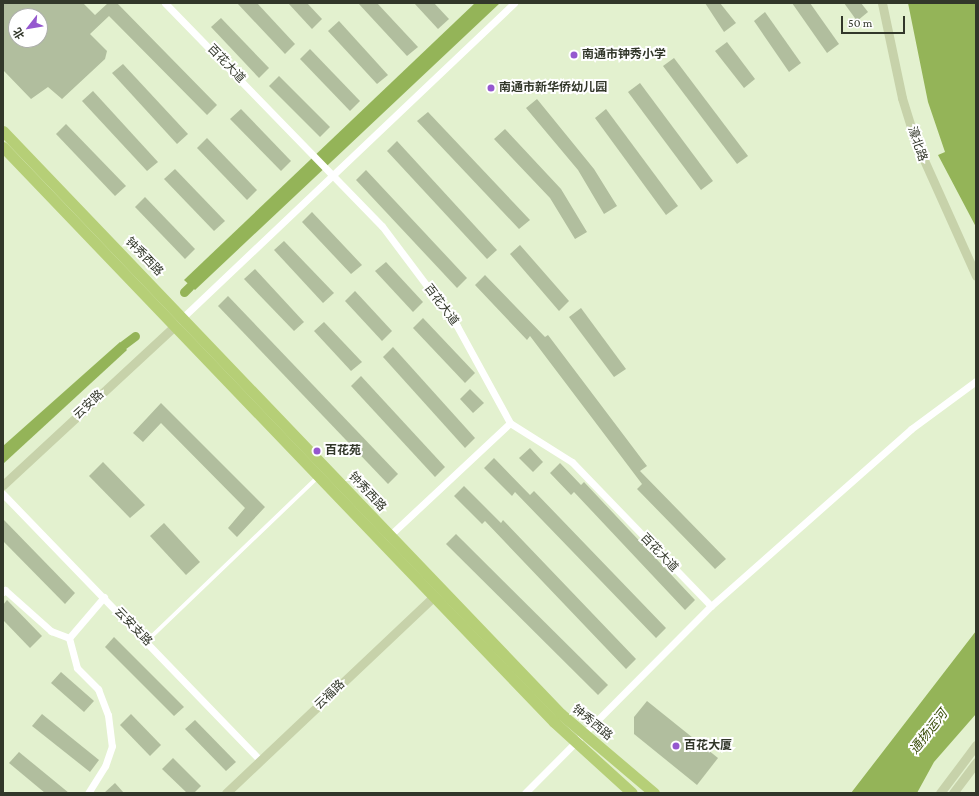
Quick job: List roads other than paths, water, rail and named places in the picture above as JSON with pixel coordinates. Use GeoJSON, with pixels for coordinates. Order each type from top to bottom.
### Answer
{"type":"FeatureCollection","features":[{"type":"Feature","properties":{"kind":"main road","name":"钟秀西路"},"geometry":{"type":"LineString","coordinates":[[3,131],[183,318],[323,473]]}},
{"type":"Feature","properties":{"kind":"main road","name":"钟秀西路"},"geometry":{"type":"LineString","coordinates":[[3,147],[175,326],[323,473],[386,539],[561,714],[654,793]]}},
{"type":"Feature","properties":{"kind":"main road","name":"钟秀西路"},"geometry":{"type":"LineString","coordinates":[[386,539],[434,596],[575,742],[632,793]]}},
{"type":"Feature","properties":{"kind":"street","name":"百花大道"},"geometry":{"type":"LineString","coordinates":[[165,3],[382,226],[457,326],[510,423],[572,462],[711,606]]}},
{"type":"Feature","properties":{"kind":"street"},"geometry":{"type":"LineString","coordinates":[[175,326],[331,174],[514,3]]}},
{"type":"Feature","properties":{"kind":"street","name":"濠北路"},"geometry":{"type":"LineString","coordinates":[[882,3],[902,98],[915,140],[976,276]]}},
{"type":"Feature","properties":{"kind":"street","name":"云安路"},"geometry":{"type":"LineString","coordinates":[[3,485],[175,326]]}},
{"type":"Feature","properties":{"kind":"street"},"geometry":{"type":"LineString","coordinates":[[525,793],[711,606],[911,429],[976,381]]}},
{"type":"Feature","properties":{"kind":"street"},"geometry":{"type":"LineString","coordinates":[[386,539],[510,423]]}},
{"type":"Feature","properties":{"kind":"street","name":"云安支路"},"geometry":{"type":"LineString","coordinates":[[3,494],[147,641],[261,761]]}},
{"type":"Feature","properties":{"kind":"street"},"geometry":{"type":"LineString","coordinates":[[3,592],[5,590],[51,631],[69,638]]}},
{"type":"Feature","properties":{"kind":"street","name":"云福路"},"geometry":{"type":"LineString","coordinates":[[226,793],[434,596]]}},
{"type":"Feature","properties":{"kind":"street"},"geometry":{"type":"LineString","coordinates":[[69,638],[104,597]]}},
{"type":"Feature","properties":{"kind":"street"},"geometry":{"type":"LineString","coordinates":[[69,638],[78,668],[98,689],[108,716],[112,746],[105,766],[88,793]]}},
{"type":"Feature","properties":{"kind":"street"},"geometry":{"type":"LineString","coordinates":[[940,793],[976,745]]}},
{"type":"Feature","properties":{"kind":"street"},"geometry":{"type":"LineString","coordinates":[[953,793],[976,762]]}},
{"type":"Feature","properties":{"kind":"lane"},"geometry":{"type":"LineString","coordinates":[[147,641],[323,473]]}},
{"type":"Feature","properties":{"kind":"water"},"geometry":{"type":"Polygon","coordinates":[[[475,3],[500,3],[195,290],[184,280],[475,3]]]}},
{"type":"Feature","properties":{"kind":"water"},"geometry":{"type":"Polygon","coordinates":[[[908,3],[976,3],[976,227],[938,155],[945,152],[928,102],[908,3]]]}},
{"type":"Feature","properties":{"kind":"water"},"geometry":{"type":"Polygon","coordinates":[[[120,342],[127,350],[3,464],[3,446],[120,342]]]}},
{"type":"Feature","properties":{"kind":"water","name":"通扬运河"},"geometry":{"type":"Polygon","coordinates":[[[976,631],[976,714],[934,762],[917,793],[851,793],[976,631]]]}},
{"type":"Feature","properties":{"kind":"waterway"},"geometry":{"type":"LineString","coordinates":[[184,292],[190,286]]}},
{"type":"Feature","properties":{"kind":"waterway"},"geometry":{"type":"LineString","coordinates":[[123,345],[135,336]]}},
{"type":"Feature","properties":{"kind":"place","name":"南通市钟秀小学"},"geometry":{"type":"Point","coordinates":[574,55]}},
{"type":"Feature","properties":{"kind":"place","name":"南通市新华侨幼儿园"},"geometry":{"type":"Point","coordinates":[491,88]}},
{"type":"Feature","properties":{"kind":"place","name":"百花苑"},"geometry":{"type":"Point","coordinates":[317,451]}},
{"type":"Feature","properties":{"kind":"place","name":"百花大厦"},"geometry":{"type":"Point","coordinates":[676,746]}}]}
